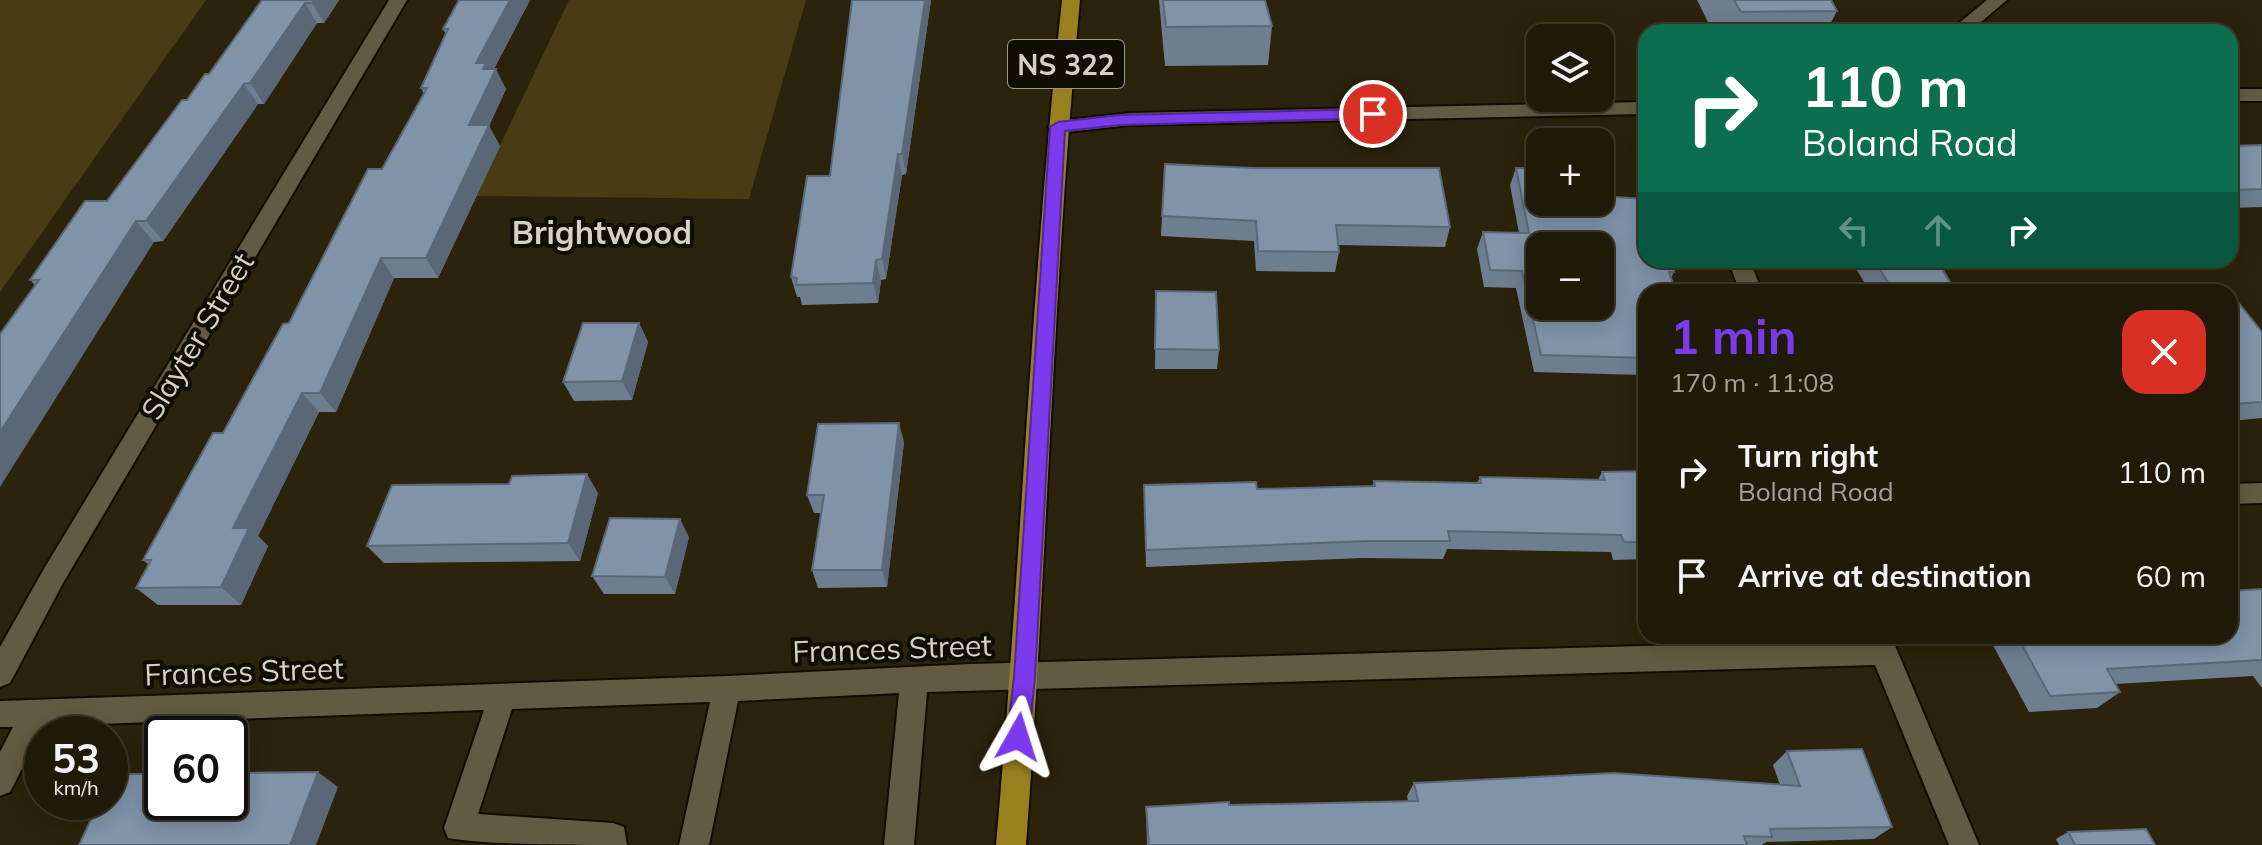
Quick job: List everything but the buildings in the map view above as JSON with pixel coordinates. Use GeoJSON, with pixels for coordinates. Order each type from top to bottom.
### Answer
{"type":"FeatureCollection","features":[{"type":"Feature","properties":{"kind":"main road","name":"NS 322"},"geometry":{"type":"LineString","coordinates":[[1011,845],[1025,677],[1058,127],[1071,0]]}},
{"type":"Feature","properties":{"kind":"street","name":"Slayter Street"},"geometry":{"type":"LineString","coordinates":[[0,674],[54,575],[398,0]]}},
{"type":"Feature","properties":{"kind":"street"},"geometry":{"type":"LineString","coordinates":[[1967,24],[1998,0]]}},
{"type":"Feature","properties":{"kind":"street"},"geometry":{"type":"LineString","coordinates":[[2238,95],[2262,95]]}},
{"type":"Feature","properties":{"kind":"street"},"geometry":{"type":"LineString","coordinates":[[1058,127],[1130,119],[1638,108]]}},
{"type":"Feature","properties":{"kind":"street"},"geometry":{"type":"LineString","coordinates":[[2238,494],[2262,493]]}},
{"type":"Feature","properties":{"kind":"street"},"geometry":{"type":"LineString","coordinates":[[1880,644],[1964,845]]}},
{"type":"Feature","properties":{"kind":"street","name":"Frances Street"},"geometry":{"type":"LineString","coordinates":[[0,714],[1880,644]]}},
{"type":"Feature","properties":{"kind":"street"},"geometry":{"type":"LineString","coordinates":[[899,845],[914,679]]}},
{"type":"Feature","properties":{"kind":"street"},"geometry":{"type":"LineString","coordinates":[[694,845],[727,689]]}},
{"type":"Feature","properties":{"kind":"street"},"geometry":{"type":"LineString","coordinates":[[503,695],[459,828],[613,838],[612,845]]}},
{"type":"Feature","properties":{"kind":"street"},"geometry":{"type":"LineString","coordinates":[[0,782],[35,714]]}},
{"type":"Feature","properties":{"kind":"shaded area"},"geometry":{"type":"Polygon","coordinates":[[[0,0],[206,0],[0,292],[0,0]]]}},
{"type":"Feature","properties":{"kind":"shaded area"},"geometry":{"type":"Polygon","coordinates":[[[569,0],[806,0],[749,199],[476,196],[569,0]]]}},
{"type":"Feature","properties":{"kind":"district","name":"Brightwood"},"geometry":{"type":"Point","coordinates":[602,232]}},
{"type":"Feature","properties":{"kind":"route"},"geometry":{"type":"LineString","coordinates":[[1018,737],[1025,677],[1058,127],[1120,120],[1373,114]]}}]}
